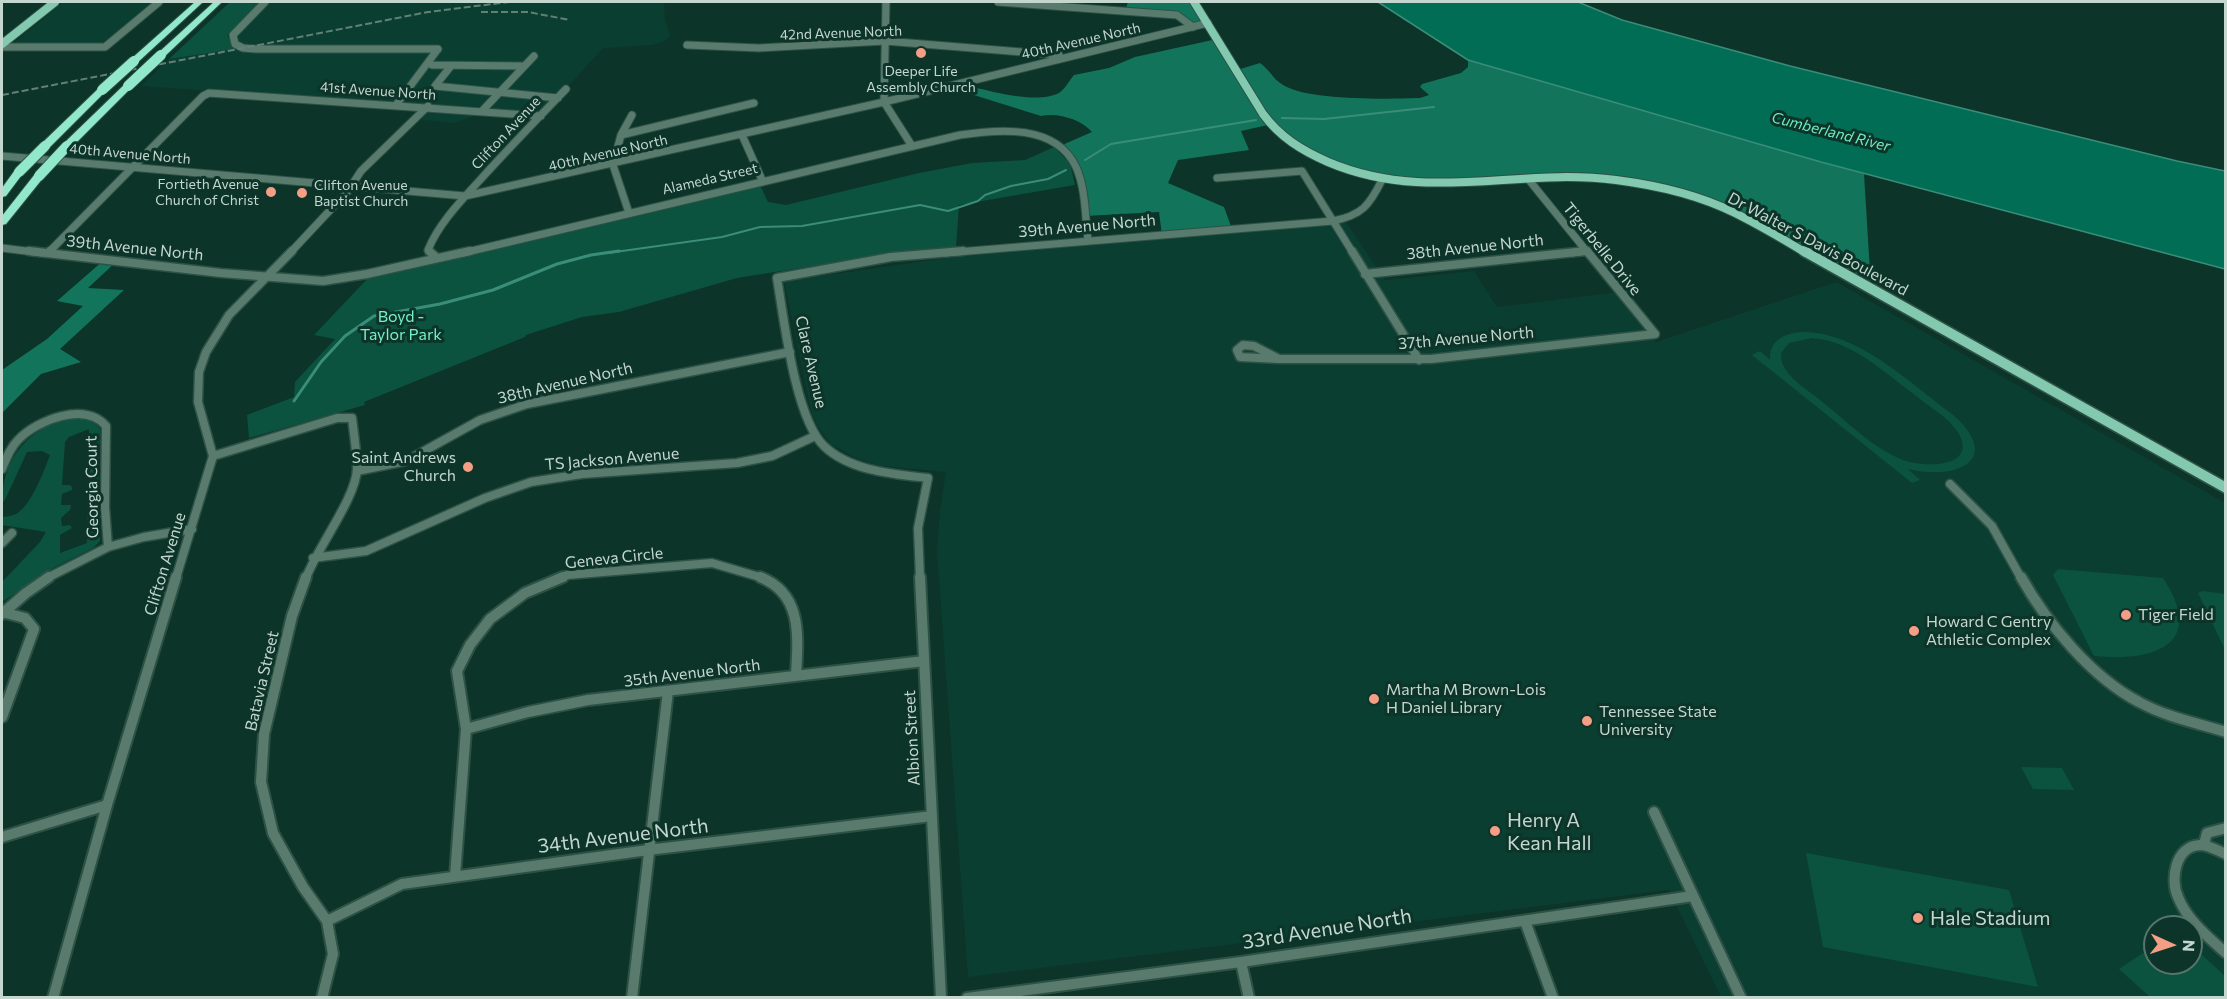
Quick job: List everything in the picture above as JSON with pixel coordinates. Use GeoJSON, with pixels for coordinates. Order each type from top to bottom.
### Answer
{"type":"FeatureCollection","features":[{"type":"Feature","properties":{"kind":"highway"},"geometry":{"type":"LineString","coordinates":[[144,52],[184,2]]}},
{"type":"Feature","properties":{"kind":"highway"},"geometry":{"type":"LineString","coordinates":[[2,194],[19,172],[102,90],[199,2]]}},
{"type":"Feature","properties":{"kind":"highway"},"geometry":{"type":"LineString","coordinates":[[2,222],[39,176],[67,147],[218,2]]}},
{"type":"Feature","properties":{"kind":"highway"},"geometry":{"type":"LineString","coordinates":[[180,37],[230,2]]}},
{"type":"Feature","properties":{"kind":"main road"},"geometry":{"type":"LineString","coordinates":[[2,45],[55,2]]}},
{"type":"Feature","properties":{"kind":"main road","name":"Dr Walter S Davis Boulevard"},"geometry":{"type":"LineString","coordinates":[[1194,2],[1263,114],[1284,137],[1319,158],[1383,180],[1446,186],[1599,178],[1688,195],[1733,212],[2023,372],[2226,488]]}},
{"type":"Feature","properties":{"kind":"street"},"geometry":{"type":"LineString","coordinates":[[2,45],[105,47],[159,2]]}},
{"type":"Feature","properties":{"kind":"street"},"geometry":{"type":"LineString","coordinates":[[265,2],[233,35],[233,41],[238,46],[255,49],[438,49],[429,65],[396,105]]}},
{"type":"Feature","properties":{"kind":"street"},"geometry":{"type":"LineString","coordinates":[[886,2],[884,102],[912,146]]}},
{"type":"Feature","properties":{"kind":"street"},"geometry":{"type":"LineString","coordinates":[[998,2],[1177,15],[1192,27]]}},
{"type":"Feature","properties":{"kind":"street","name":"40th Avenue North"},"geometry":{"type":"LineString","coordinates":[[2,156],[465,196],[613,165],[884,102],[1208,23]]}},
{"type":"Feature","properties":{"kind":"street","name":"42nd Avenue North"},"geometry":{"type":"LineString","coordinates":[[687,45],[759,48],[885,41],[1067,56]]}},
{"type":"Feature","properties":{"kind":"street"},"geometry":{"type":"LineString","coordinates":[[483,111],[534,56]]}},
{"type":"Feature","properties":{"kind":"street"},"geometry":{"type":"LineString","coordinates":[[429,65],[524,66]]}},
{"type":"Feature","properties":{"kind":"street"},"geometry":{"type":"LineString","coordinates":[[449,66],[435,86],[558,98]]}},
{"type":"Feature","properties":{"kind":"street","name":"Clifton Avenue"},"geometry":{"type":"LineString","coordinates":[[437,258],[429,252],[428,246],[434,235],[465,196],[566,89]]}},
{"type":"Feature","properties":{"kind":"street","name":"41st Avenue North"},"geometry":{"type":"LineString","coordinates":[[135,167],[203,96],[214,92],[541,116]]}},
{"type":"Feature","properties":{"kind":"street"},"geometry":{"type":"LineString","coordinates":[[621,135],[754,103]]}},
{"type":"Feature","properties":{"kind":"street"},"geometry":{"type":"LineString","coordinates":[[213,456],[198,408],[198,375],[212,338],[229,316],[352,186],[361,171],[428,106]]}},
{"type":"Feature","properties":{"kind":"street"},"geometry":{"type":"LineString","coordinates":[[629,213],[613,165],[621,135],[632,116]]}},
{"type":"Feature","properties":{"kind":"street","name":"Alameda Street"},"geometry":{"type":"LineString","coordinates":[[266,277],[323,281],[367,274],[912,146],[968,134],[996,131],[1029,134],[1056,144],[1072,158],[1078,170],[1088,240]]}},
{"type":"Feature","properties":{"kind":"street"},"geometry":{"type":"LineString","coordinates":[[742,135],[763,182]]}},
{"type":"Feature","properties":{"kind":"street"},"geometry":{"type":"LineString","coordinates":[[48,253],[135,167]]}},
{"type":"Feature","properties":{"kind":"street"},"geometry":{"type":"LineString","coordinates":[[1217,178],[1302,171],[1419,360]]}},
{"type":"Feature","properties":{"kind":"street","name":"39th Avenue North"},"geometry":{"type":"LineString","coordinates":[[777,278],[891,257],[1333,221],[1352,217],[1365,209],[1383,180]]}},
{"type":"Feature","properties":{"kind":"street","name":"Tigerbelle Drive"},"geometry":{"type":"LineString","coordinates":[[1529,180],[1655,334]]}},
{"type":"Feature","properties":{"kind":"street","name":"39th Avenue North"},"geometry":{"type":"LineString","coordinates":[[2,248],[266,277]]}},
{"type":"Feature","properties":{"kind":"street","name":"38th Avenue North"},"geometry":{"type":"LineString","coordinates":[[1365,274],[1587,251]]}},
{"type":"Feature","properties":{"kind":"street","name":"Clare Avenue"},"geometry":{"type":"LineString","coordinates":[[777,278],[790,352],[804,412],[815,436],[842,458],[861,466],[928,478]]}},
{"type":"Feature","properties":{"kind":"street","name":"37th Avenue North"},"geometry":{"type":"LineString","coordinates":[[1278,359],[1419,360],[1655,334]]}},
{"type":"Feature","properties":{"kind":"street","name":"38th Avenue North"},"geometry":{"type":"LineString","coordinates":[[357,471],[406,461],[480,420],[527,404],[790,352]]}},
{"type":"Feature","properties":{"kind":"street","name":"Georgia Court"},"geometry":{"type":"LineString","coordinates":[[2,469],[10,450],[36,427],[62,417],[90,415],[99,418],[105,424],[105,507],[108,547],[144,537],[192,529]]}},
{"type":"Feature","properties":{"kind":"street","name":"Batavia Street"},"geometry":{"type":"LineString","coordinates":[[213,456],[337,418],[352,418],[357,471],[344,506],[313,558],[292,616],[264,734],[261,782],[273,833],[303,887],[327,921],[333,954],[322,998]]}},
{"type":"Feature","properties":{"kind":"street","name":"TS Jackson Avenue"},"geometry":{"type":"LineString","coordinates":[[313,558],[366,551],[484,498],[531,482],[582,474],[737,463],[772,456],[815,436]]}},
{"type":"Feature","properties":{"kind":"street","name":"Clifton Avenue"},"geometry":{"type":"LineString","coordinates":[[53,998],[107,805],[213,456]]}},
{"type":"Feature","properties":{"kind":"street","name":"Albion Street"},"geometry":{"type":"LineString","coordinates":[[928,478],[918,528],[941,998]]}},
{"type":"Feature","properties":{"kind":"street"},"geometry":{"type":"LineString","coordinates":[[1950,484],[1992,526],[2037,608],[2093,669],[2138,702],[2168,715],[2226,732]]}},
{"type":"Feature","properties":{"kind":"street"},"geometry":{"type":"LineString","coordinates":[[2,543],[12,532]]}},
{"type":"Feature","properties":{"kind":"street"},"geometry":{"type":"LineString","coordinates":[[2,613],[50,575],[108,547]]}},
{"type":"Feature","properties":{"kind":"street","name":"Geneva Circle"},"geometry":{"type":"LineString","coordinates":[[455,876],[466,729],[457,671],[470,645],[490,619],[525,593],[567,575],[712,563],[745,571],[770,581],[793,606],[798,637],[796,675]]}},
{"type":"Feature","properties":{"kind":"street"},"geometry":{"type":"LineString","coordinates":[[2,613],[26,618],[34,629],[2,717]]}},
{"type":"Feature","properties":{"kind":"street","name":"35th Avenue North"},"geometry":{"type":"LineString","coordinates":[[466,729],[528,712],[588,700],[924,660]]}},
{"type":"Feature","properties":{"kind":"street"},"geometry":{"type":"LineString","coordinates":[[632,998],[668,691]]}},
{"type":"Feature","properties":{"kind":"street"},"geometry":{"type":"LineString","coordinates":[[2,837],[107,805]]}},
{"type":"Feature","properties":{"kind":"street"},"geometry":{"type":"LineString","coordinates":[[1654,812],[1741,998]]}},
{"type":"Feature","properties":{"kind":"street","name":"34th Avenue North"},"geometry":{"type":"LineString","coordinates":[[327,921],[402,884],[648,850],[932,816]]}},
{"type":"Feature","properties":{"kind":"street"},"geometry":{"type":"LineString","coordinates":[[2204,844],[2206,832],[2226,828]]}},
{"type":"Feature","properties":{"kind":"street"},"geometry":{"type":"LineString","coordinates":[[2226,854],[2204,844],[2188,850],[2178,861],[2174,885],[2189,916],[2226,952]]}},
{"type":"Feature","properties":{"kind":"street","name":"33rd Avenue North"},"geometry":{"type":"LineString","coordinates":[[967,998],[1241,962],[1693,896]]}},
{"type":"Feature","properties":{"kind":"street"},"geometry":{"type":"LineString","coordinates":[[1525,921],[1553,998]]}},
{"type":"Feature","properties":{"kind":"street"},"geometry":{"type":"LineString","coordinates":[[1241,962],[1249,998]]}},
{"type":"Feature","properties":{"kind":"shaded area"},"geometry":{"type":"Polygon","coordinates":[[[63,2],[154,2],[105,43],[15,43],[63,2]]]}},
{"type":"Feature","properties":{"kind":"shaded area"},"geometry":{"type":"Polygon","coordinates":[[[265,2],[664,2],[665,21],[670,35],[665,41],[653,45],[603,48],[543,114],[487,111],[455,123],[423,120],[406,105],[141,86],[169,59],[242,48],[233,35],[265,2]]]}},
{"type":"Feature","properties":{"kind":"shaded area"},"geometry":{"type":"Polygon","coordinates":[[[1128,2],[1194,2],[1208,23],[1193,27],[1177,15],[1125,11],[1128,2]]]}},
{"type":"Feature","properties":{"kind":"shaded area"},"geometry":{"type":"Polygon","coordinates":[[[1217,39],[1237,70],[1260,63],[1283,85],[1311,94],[1349,98],[1420,98],[1429,95],[1420,87],[1422,84],[1461,73],[1468,67],[1468,60],[1864,174],[1871,288],[1733,212],[1687,195],[1599,178],[1382,180],[1319,158],[1272,124],[1241,131],[1249,150],[1178,160],[1168,183],[1224,207],[1232,229],[1162,235],[1159,212],[1085,216],[1078,170],[1060,146],[1092,132],[1082,123],[1054,115],[1041,116],[961,91],[970,86],[1015,96],[1050,96],[1059,93],[1074,75],[1109,68],[1135,57],[1217,39]]]}},
{"type":"Feature","properties":{"kind":"shaded area","name":"Tennessee State University"},"geometry":{"type":"Polygon","coordinates":[[[1346,222],[1385,280],[1474,271],[1497,307],[1618,292],[1656,342],[1836,282],[2225,503],[2225,997],[1721,997],[1669,890],[968,977],[937,551],[946,472],[881,466],[856,458],[831,444],[812,414],[784,281],[975,254],[1346,222]]]}},
{"type":"Feature","properties":{"kind":"shaded area"},"geometry":{"type":"Polygon","coordinates":[[[104,260],[117,261],[88,288],[124,290],[60,349],[81,362],[41,374],[2,413],[2,370],[47,339],[83,306],[57,301],[104,260]]]}},
{"type":"Feature","properties":{"kind":"green space"},"geometry":{"type":"Polygon","coordinates":[[[230,2],[262,2],[227,36],[243,48],[169,59],[230,2]]]}},
{"type":"Feature","properties":{"kind":"green space","name":"Boyd - Taylor Park"},"geometry":{"type":"Polygon","coordinates":[[[1054,147],[1070,163],[1075,185],[959,205],[956,248],[877,256],[737,278],[619,312],[582,317],[526,335],[364,402],[365,405],[249,438],[247,415],[294,397],[295,382],[335,339],[314,335],[370,276],[760,185],[768,202],[786,205],[919,173],[972,163],[1025,160],[1054,147]]]}},
{"type":"Feature","properties":{"kind":"green space"},"geometry":{"type":"Polygon","coordinates":[[[1794,333],[1821,334],[1842,339],[1881,360],[1952,414],[1967,430],[1974,444],[1974,455],[1968,463],[1957,469],[1943,472],[1908,469],[1920,480],[1912,483],[1752,355],[1760,351],[1770,360],[1770,353],[1775,343],[1794,333]],[[1812,338],[1789,343],[1781,353],[1785,368],[1797,382],[1861,434],[1894,456],[1914,463],[1936,464],[1955,459],[1961,453],[1963,445],[1959,434],[1945,418],[1867,359],[1827,340],[1812,338]]]}},
{"type":"Feature","properties":{"kind":"green space"},"geometry":{"type":"Polygon","coordinates":[[[74,418],[93,421],[100,429],[98,501],[100,541],[93,548],[55,567],[2,602],[2,582],[40,542],[46,532],[2,525],[2,517],[16,514],[27,504],[50,455],[42,451],[27,452],[2,504],[7,473],[21,447],[32,436],[58,422],[74,418]],[[89,429],[69,437],[65,442],[62,485],[70,485],[72,490],[62,494],[61,505],[71,505],[70,510],[61,518],[62,526],[70,525],[72,528],[60,535],[60,553],[87,543],[89,429]]]}},
{"type":"Feature","properties":{"kind":"green space","name":"Tiger Field"},"geometry":{"type":"Polygon","coordinates":[[[2058,569],[2163,578],[2175,601],[2179,620],[2176,634],[2167,645],[2153,652],[2136,656],[2094,656],[2053,575],[2058,569]]]}},
{"type":"Feature","properties":{"kind":"green space"},"geometry":{"type":"Polygon","coordinates":[[[2203,591],[2225,594],[2225,650],[2198,593],[2203,591]]]}},
{"type":"Feature","properties":{"kind":"green space"},"geometry":{"type":"Polygon","coordinates":[[[2021,767],[2062,768],[2074,790],[2033,789],[2021,767]]]}},
{"type":"Feature","properties":{"kind":"green space","name":"Hale Stadium"},"geometry":{"type":"Polygon","coordinates":[[[1806,853],[2009,890],[2038,987],[1823,947],[1806,853]]]}},
{"type":"Feature","properties":{"kind":"green space"},"geometry":{"type":"Polygon","coordinates":[[[2143,953],[2143,975],[2203,975],[2203,956],[2225,976],[2225,997],[2150,997],[2119,969],[2143,953]]]}},
{"type":"Feature","properties":{"kind":"water","name":"Cumberland River"},"geometry":{"type":"Polygon","coordinates":[[[1378,2],[1578,2],[1622,20],[1790,66],[2225,171],[2225,269],[1821,162],[1468,60],[1378,2]]]}},
{"type":"Feature","properties":{"kind":"waterway"},"geometry":{"type":"LineString","coordinates":[[1282,118],[1324,119],[1434,107]]}},
{"type":"Feature","properties":{"kind":"waterway"},"geometry":{"type":"LineString","coordinates":[[1085,160],[1111,144],[1256,120]]}},
{"type":"Feature","properties":{"kind":"waterway"},"geometry":{"type":"LineString","coordinates":[[608,253],[722,237],[760,227],[802,226],[920,205],[948,211],[978,201],[985,195],[1011,186],[1048,179],[1066,170]]}},
{"type":"Feature","properties":{"kind":"waterway"},"geometry":{"type":"LineString","coordinates":[[294,401],[321,362],[345,336],[374,316],[440,304],[493,290],[557,264],[591,255],[619,251]]}},
{"type":"Feature","properties":{"kind":"railway"},"geometry":{"type":"LineString","coordinates":[[2,95],[428,12],[509,2]]}},
{"type":"Feature","properties":{"kind":"railway"},"geometry":{"type":"LineString","coordinates":[[481,12],[528,12],[570,20]]}},
{"type":"Feature","properties":{"kind":"place","name":"Deeper Life Assembly Church"},"geometry":{"type":"Point","coordinates":[921,53]}},
{"type":"Feature","properties":{"kind":"place","name":"Fortieth Avenue Church of Christ"},"geometry":{"type":"Point","coordinates":[271,192]}},
{"type":"Feature","properties":{"kind":"place","name":"Clifton Avenue Baptist Church"},"geometry":{"type":"Point","coordinates":[302,193]}},
{"type":"Feature","properties":{"kind":"place","name":"Saint Andrews Church"},"geometry":{"type":"Point","coordinates":[468,467]}},
{"type":"Feature","properties":{"kind":"place","name":"Tiger Field"},"geometry":{"type":"Point","coordinates":[2126,615]}},
{"type":"Feature","properties":{"kind":"place","name":"Howard C Gentry Athletic Complex"},"geometry":{"type":"Point","coordinates":[1914,631]}},
{"type":"Feature","properties":{"kind":"place","name":"Martha M Brown-Lois H Daniel Library"},"geometry":{"type":"Point","coordinates":[1374,699]}},
{"type":"Feature","properties":{"kind":"place","name":"Tennessee State University"},"geometry":{"type":"Point","coordinates":[1587,721]}},
{"type":"Feature","properties":{"kind":"place","name":"Henry A Kean Hall"},"geometry":{"type":"Point","coordinates":[1495,831]}},
{"type":"Feature","properties":{"kind":"place","name":"Hale Stadium"},"geometry":{"type":"Point","coordinates":[1918,918]}}]}
